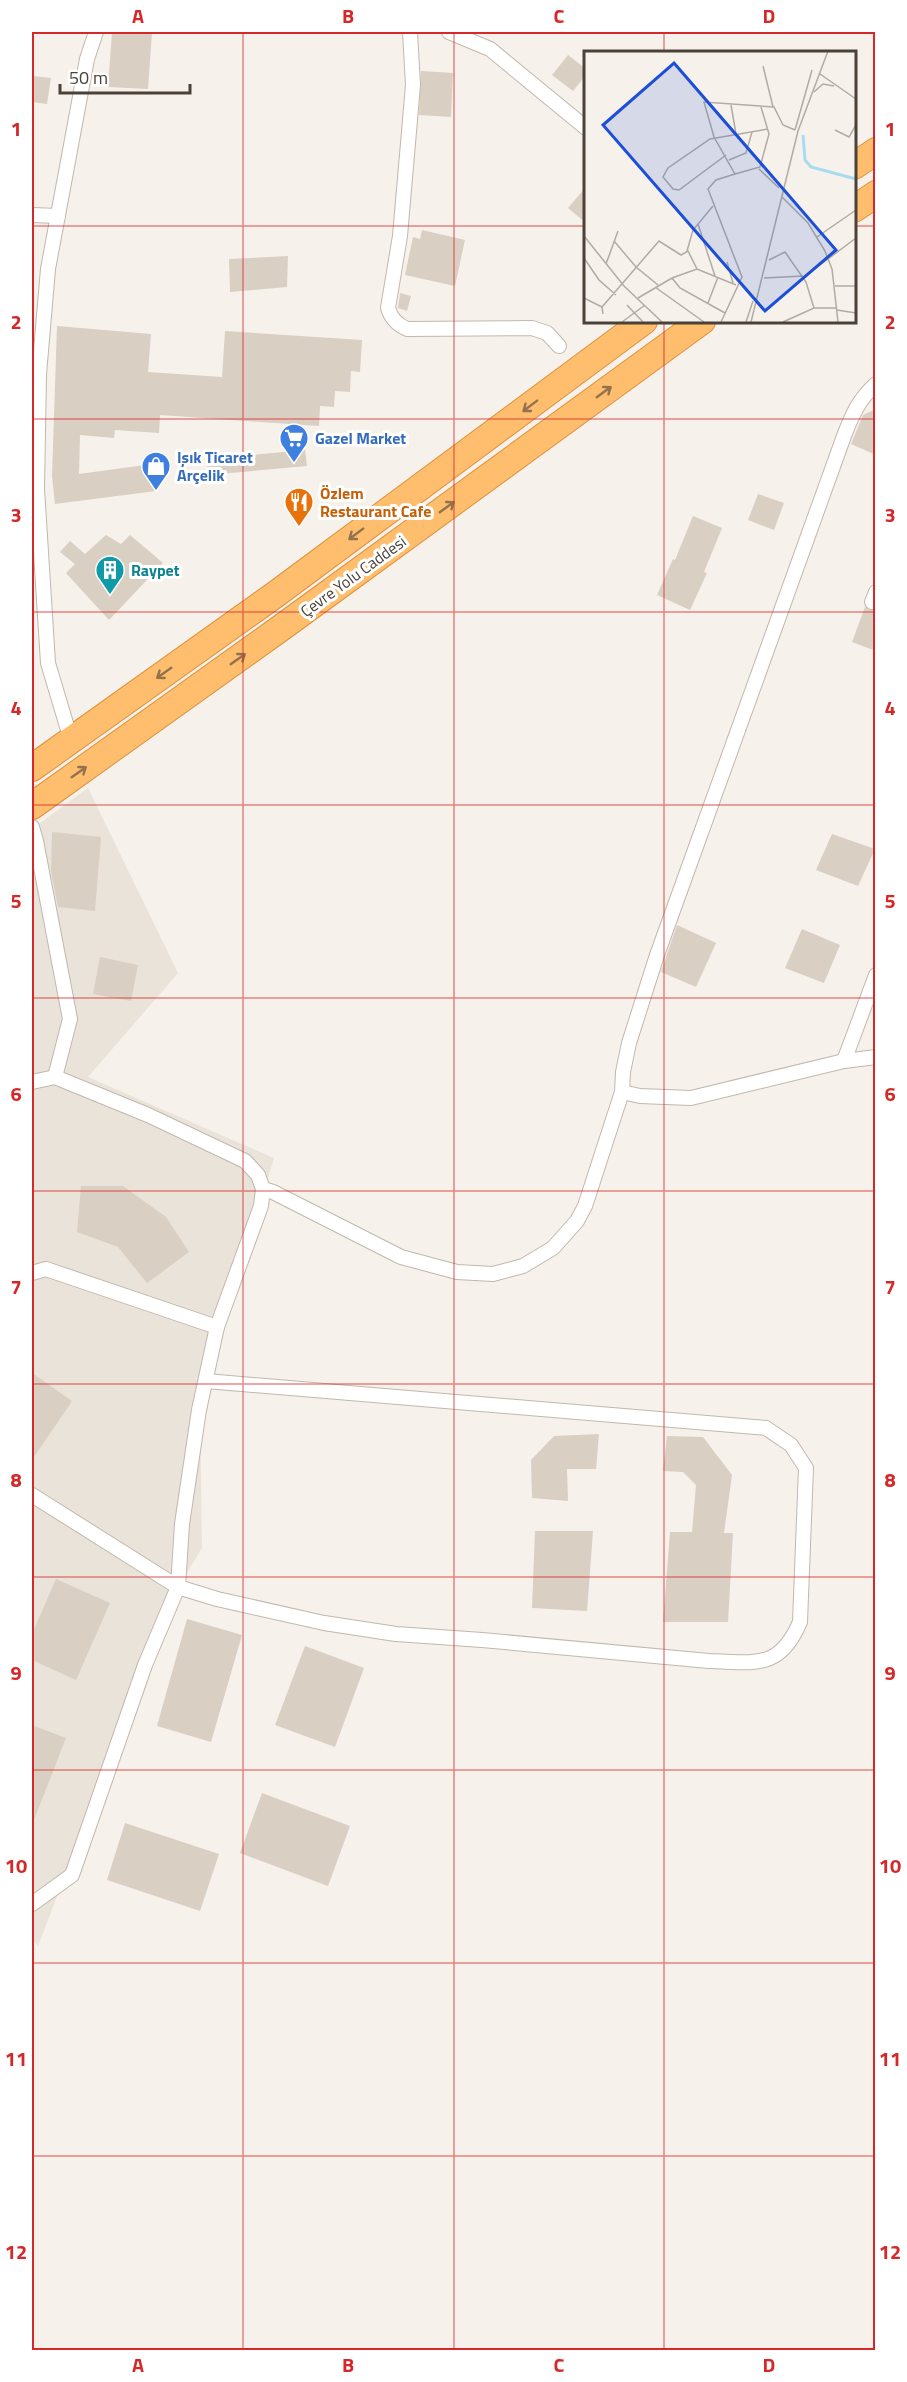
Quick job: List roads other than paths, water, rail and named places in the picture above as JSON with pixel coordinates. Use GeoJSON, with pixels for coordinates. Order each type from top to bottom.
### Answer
{"type":"FeatureCollection","features":[{"type":"Feature","properties":{"kind":"highway"},"geometry":{"type":"LineString","coordinates":[[856,208],[876,194]]}},
{"type":"Feature","properties":{"kind":"highway","name":"Çevre Yolu Caddesi"},"geometry":{"type":"LineString","coordinates":[[32,768],[286,587],[643,322]]}},
{"type":"Feature","properties":{"kind":"highway","name":"Çevre Yolu Caddesi"},"geometry":{"type":"LineString","coordinates":[[32,806],[295,618],[701,322]]}},
{"type":"Feature","properties":{"kind":"street"},"geometry":{"type":"LineString","coordinates":[[71,740],[48,663],[37,489],[39,374],[48,269],[87,59],[96,32]]}},
{"type":"Feature","properties":{"kind":"street"},"geometry":{"type":"LineString","coordinates":[[410,32],[412,85],[400,236],[388,308],[390,315],[400,326],[407,329],[532,328],[547,333],[559,346]]}},
{"type":"Feature","properties":{"kind":"street"},"geometry":{"type":"LineString","coordinates":[[449,32],[489,49],[584,126]]}},
{"type":"Feature","properties":{"kind":"street"},"geometry":{"type":"LineString","coordinates":[[32,215],[58,216]]}},
{"type":"Feature","properties":{"kind":"street"},"geometry":{"type":"LineString","coordinates":[[263,1190],[273,1192],[376,1246],[418,1263],[457,1272],[493,1274],[523,1266],[546,1253],[566,1235],[577,1221],[585,1206],[622,1092],[623,1072],[629,1043],[661,944],[853,413],[862,396],[876,384]]}},
{"type":"Feature","properties":{"kind":"street"},"geometry":{"type":"LineString","coordinates":[[32,827],[70,1019],[55,1077]]}},
{"type":"Feature","properties":{"kind":"street"},"geometry":{"type":"LineString","coordinates":[[844,1061],[876,975]]}},
{"type":"Feature","properties":{"kind":"street"},"geometry":{"type":"LineString","coordinates":[[622,1092],[640,1096],[691,1098],[844,1061],[876,1057]]}},
{"type":"Feature","properties":{"kind":"street"},"geometry":{"type":"LineString","coordinates":[[32,1082],[55,1077],[157,1120],[245,1161],[258,1175],[263,1190],[261,1206],[217,1327],[183,1524],[178,1587],[145,1665],[72,1875],[32,1904]]}},
{"type":"Feature","properties":{"kind":"street"},"geometry":{"type":"LineString","coordinates":[[32,1273],[46,1269],[217,1327]]}},
{"type":"Feature","properties":{"kind":"street"},"geometry":{"type":"LineString","coordinates":[[32,1495],[178,1587],[237,1603],[360,1629],[708,1660],[763,1662],[783,1649],[800,1622],[806,1468],[791,1445],[766,1428],[206,1381]]}},
{"type":"Feature","properties":{"kind":"place","name":"Gazel Market"},"geometry":{"type":"Point","coordinates":[294,464]}},
{"type":"Feature","properties":{"kind":"place","name":"Işık Ticaret Arçelik"},"geometry":{"type":"Point","coordinates":[156,492]}},
{"type":"Feature","properties":{"kind":"place","name":"Özlem Restaurant Cafe"},"geometry":{"type":"Point","coordinates":[299,528]}},
{"type":"Feature","properties":{"kind":"place","name":"Raypet"},"geometry":{"type":"Point","coordinates":[110,596]}}]}
